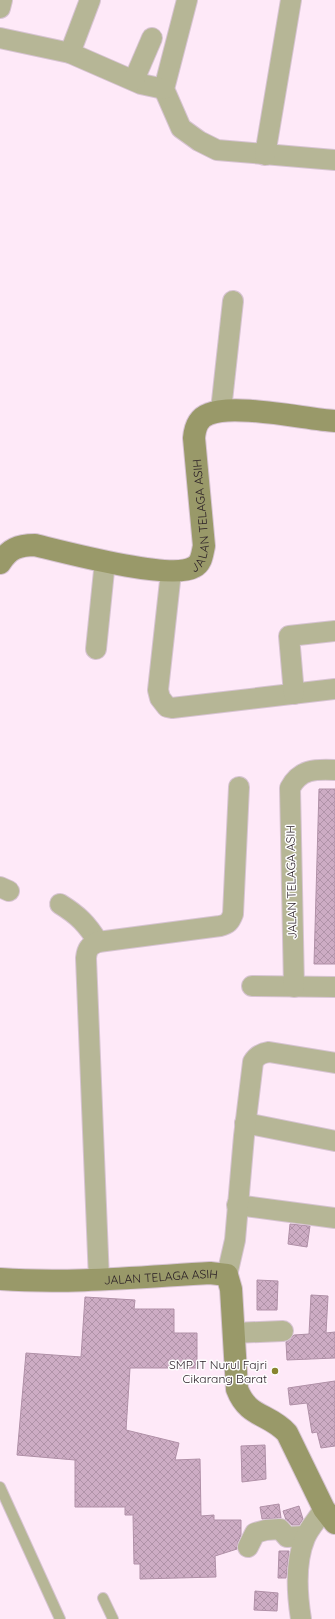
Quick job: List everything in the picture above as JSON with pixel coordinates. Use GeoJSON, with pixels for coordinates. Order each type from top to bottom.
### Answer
{"type":"FeatureCollection","features":[{"type":"Feature","properties":{"kind":"street"},"geometry":{"type":"LineString","coordinates":[[0,8],[2,0]]}},
{"type":"Feature","properties":{"kind":"street"},"geometry":{"type":"LineString","coordinates":[[70,53],[90,0]]}},
{"type":"Feature","properties":{"kind":"street"},"geometry":{"type":"LineString","coordinates":[[187,0],[164,89],[181,128],[199,141],[218,150],[335,160]]}},
{"type":"Feature","properties":{"kind":"street"},"geometry":{"type":"LineString","coordinates":[[265,155],[291,0]]}},
{"type":"Feature","properties":{"kind":"street"},"geometry":{"type":"LineString","coordinates":[[0,38],[70,53],[149,86],[164,89]]}},
{"type":"Feature","properties":{"kind":"street"},"geometry":{"type":"LineString","coordinates":[[134,80],[152,38]]}},
{"type":"Feature","properties":{"kind":"street"},"geometry":{"type":"LineString","coordinates":[[221,410],[233,301]]}},
{"type":"Feature","properties":{"kind":"street","name":"JALAN TELAGA ASIH"},"geometry":{"type":"LineString","coordinates":[[1,556],[23,545],[35,545],[105,561],[171,572],[183,572],[201,562],[204,546],[194,438],[195,428],[200,420],[208,414],[221,410],[242,410],[335,421]]}},
{"type":"Feature","properties":{"kind":"street"},"geometry":{"type":"LineString","coordinates":[[96,649],[105,561]]}},
{"type":"Feature","properties":{"kind":"street"},"geometry":{"type":"LineString","coordinates":[[171,572],[158,690],[160,698],[167,707],[172,708],[335,689]]}},
{"type":"Feature","properties":{"kind":"street"},"geometry":{"type":"LineString","coordinates":[[294,694],[289,636],[335,631]]}},
{"type":"Feature","properties":{"kind":"street","name":"JALAN TELAGA ASIH"},"geometry":{"type":"LineString","coordinates":[[294,987],[290,788],[293,781],[308,771],[319,769],[335,770]]}},
{"type":"Feature","properties":{"kind":"street"},"geometry":{"type":"LineString","coordinates":[[99,1280],[86,958],[87,949],[98,942],[220,926],[230,921],[233,914],[239,787]]}},
{"type":"Feature","properties":{"kind":"street"},"geometry":{"type":"LineString","coordinates":[[60,904],[76,914],[89,927],[98,942]]}},
{"type":"Feature","properties":{"kind":"street"},"geometry":{"type":"LineString","coordinates":[[252,986],[335,988]]}},
{"type":"Feature","properties":{"kind":"street"},"geometry":{"type":"LineString","coordinates":[[228,1275],[235,1240],[245,1123],[253,1062],[259,1054],[269,1052],[335,1063]]}},
{"type":"Feature","properties":{"kind":"street"},"geometry":{"type":"LineString","coordinates":[[245,1123],[335,1141]]}},
{"type":"Feature","properties":{"kind":"street"},"geometry":{"type":"LineString","coordinates":[[237,1205],[335,1218]]}},
{"type":"Feature","properties":{"kind":"street","name":"JALAN TELAGA ASIH"},"geometry":{"type":"LineString","coordinates":[[0,1279],[19,1281],[99,1280],[210,1273],[228,1275],[231,1289],[237,1389],[246,1405],[254,1412],[287,1432],[330,1516]]}},
{"type":"Feature","properties":{"kind":"street"},"geometry":{"type":"LineString","coordinates":[[234,1333],[283,1331]]}},
{"type":"Feature","properties":{"kind":"street"},"geometry":{"type":"LineString","coordinates":[[301,1619],[299,1607],[300,1551],[305,1536],[330,1516]]}},
{"type":"Feature","properties":{"kind":"street"},"geometry":{"type":"LineString","coordinates":[[248,1547],[255,1533],[266,1530],[280,1529],[287,1537],[305,1536]]}},
{"type":"Feature","properties":{"kind":"lane"},"geometry":{"type":"LineString","coordinates":[[0,1487],[60,1619]]}},
{"type":"Feature","properties":{"kind":"lane"},"geometry":{"type":"LineString","coordinates":[[103,1598],[113,1619]]}},
{"type":"Feature","properties":{"kind":"building"},"geometry":{"type":"Polygon","coordinates":[[[319,789],[335,789],[335,964],[314,964],[319,789]]]}},
{"type":"Feature","properties":{"kind":"building"},"geometry":{"type":"Polygon","coordinates":[[[290,1224],[310,1226],[307,1247],[288,1244],[290,1224]]]}},
{"type":"Feature","properties":{"kind":"building"},"geometry":{"type":"Polygon","coordinates":[[[257,1280],[278,1281],[277,1310],[257,1310],[257,1280]]]}},
{"type":"Feature","properties":{"kind":"building"},"geometry":{"type":"Polygon","coordinates":[[[311,1295],[328,1296],[326,1333],[335,1332],[335,1358],[287,1360],[286,1342],[294,1335],[309,1334],[311,1295]]]}},
{"type":"Feature","properties":{"kind":"building"},"geometry":{"type":"Polygon","coordinates":[[[85,1297],[135,1300],[134,1309],[174,1309],[174,1333],[197,1333],[197,1368],[130,1368],[126,1430],[179,1443],[175,1460],[200,1459],[201,1516],[214,1515],[214,1520],[241,1520],[241,1535],[237,1549],[215,1556],[216,1577],[140,1579],[140,1564],[134,1564],[133,1515],[125,1515],[125,1507],[75,1507],[75,1460],[17,1455],[26,1353],[81,1357],[85,1297]]]}},
{"type":"Feature","properties":{"kind":"building"},"geometry":{"type":"Polygon","coordinates":[[[335,1381],[335,1446],[321,1448],[317,1432],[312,1433],[307,1403],[290,1405],[288,1388],[335,1381]]]}},
{"type":"Feature","properties":{"kind":"building"},"geometry":{"type":"Polygon","coordinates":[[[265,1445],[266,1479],[242,1482],[241,1446],[265,1445]]]}},
{"type":"Feature","properties":{"kind":"building"},"geometry":{"type":"Polygon","coordinates":[[[279,1504],[281,1518],[262,1519],[260,1507],[279,1504]]]}},
{"type":"Feature","properties":{"kind":"building"},"geometry":{"type":"Polygon","coordinates":[[[299,1506],[303,1519],[299,1525],[292,1525],[286,1520],[283,1511],[299,1506]]]}},
{"type":"Feature","properties":{"kind":"building"},"geometry":{"type":"Polygon","coordinates":[[[279,1551],[289,1551],[286,1578],[278,1578],[279,1551]]]}},
{"type":"Feature","properties":{"kind":"building"},"geometry":{"type":"Polygon","coordinates":[[[255,1591],[278,1593],[277,1611],[254,1610],[255,1591]]]}},
{"type":"Feature","properties":{"kind":"place","name":"SMP IT Nurul Fajri Cikarang Barat"},"geometry":{"type":"Point","coordinates":[275,1371]}}]}
